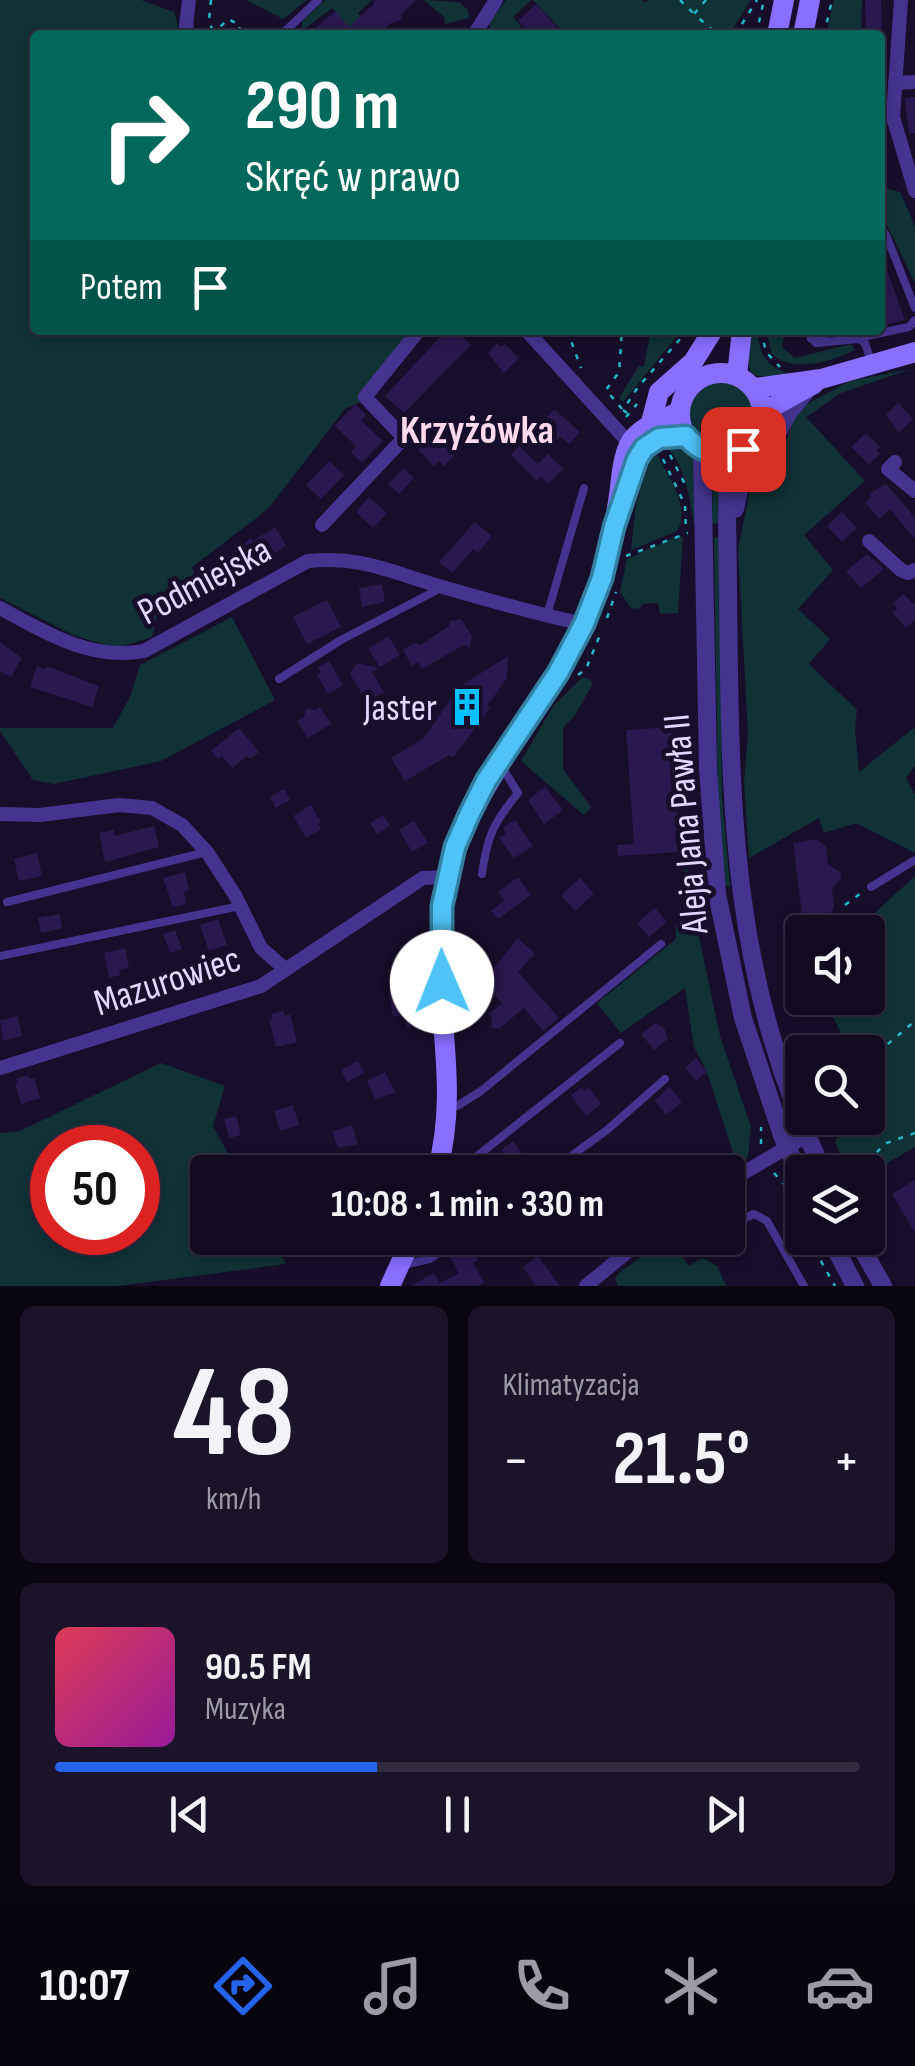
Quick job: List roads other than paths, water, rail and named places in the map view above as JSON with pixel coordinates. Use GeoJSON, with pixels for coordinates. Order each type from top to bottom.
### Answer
{"type":"FeatureCollection","features":[{"type":"Feature","properties":{"kind":"main road"},"geometry":{"type":"LineString","coordinates":[[777,30],[784,0]]}},
{"type":"Feature","properties":{"kind":"main road"},"geometry":{"type":"LineString","coordinates":[[803,30],[810,0]]}},
{"type":"Feature","properties":{"kind":"main road"},"geometry":{"type":"LineString","coordinates":[[650,426],[658,392],[692,362],[711,335]]}},
{"type":"Feature","properties":{"kind":"main road"},"geometry":{"type":"LineString","coordinates":[[712,373],[721,335]]}},
{"type":"Feature","properties":{"kind":"main road"},"geometry":{"type":"LineString","coordinates":[[737,375],[741,335]]}},
{"type":"Feature","properties":{"kind":"main road"},"geometry":{"type":"LineString","coordinates":[[763,412],[816,382],[915,352]]}},
{"type":"Feature","properties":{"kind":"main road"},"geometry":{"type":"LineString","coordinates":[[712,373],[737,375],[754,388],[763,412],[757,434],[737,452],[722,455],[702,450],[686,436],[680,411],[690,387],[712,373]]}},
{"type":"Feature","properties":{"kind":"main road"},"geometry":{"type":"LineString","coordinates":[[754,388],[816,382]]}},
{"type":"Feature","properties":{"kind":"main road"},"geometry":{"type":"LineString","coordinates":[[440,1155],[449,1106],[440,938],[455,847],[498,764],[558,673],[584,624],[602,578],[630,444],[650,426],[680,411]]}},
{"type":"Feature","properties":{"kind":"main road"},"geometry":{"type":"LineString","coordinates":[[614,527],[644,448],[659,438],[686,436]]}},
{"type":"Feature","properties":{"kind":"main road"},"geometry":{"type":"LineString","coordinates":[[390,1286],[404,1255]]}},
{"type":"Feature","properties":{"kind":"street"},"geometry":{"type":"LineString","coordinates":[[187,30],[189,0]]}},
{"type":"Feature","properties":{"kind":"street"},"geometry":{"type":"LineString","coordinates":[[477,30],[496,0]]}},
{"type":"Feature","properties":{"kind":"street"},"geometry":{"type":"LineString","coordinates":[[901,0],[907,30],[897,51],[893,116],[908,144],[915,191]]}},
{"type":"Feature","properties":{"kind":"street"},"geometry":{"type":"LineString","coordinates":[[895,84],[915,82]]}},
{"type":"Feature","properties":{"kind":"street"},"geometry":{"type":"LineString","coordinates":[[322,525],[404,438],[365,397],[415,335]]}},
{"type":"Feature","properties":{"kind":"street"},"geometry":{"type":"LineString","coordinates":[[530,335],[630,444]]}},
{"type":"Feature","properties":{"kind":"street"},"geometry":{"type":"LineString","coordinates":[[727,548],[739,490],[756,461],[771,446],[788,412],[816,382]]}},
{"type":"Feature","properties":{"kind":"street","name":"Aleja Jana Pawła II"},"geometry":{"type":"LineString","coordinates":[[702,450],[708,770],[717,894],[743,1018],[791,1155]]}},
{"type":"Feature","properties":{"kind":"street","name":"Aleja Jana Pawła II"},"geometry":{"type":"LineString","coordinates":[[737,452],[728,483],[727,548],[730,770],[739,892],[763,1009],[816,1155]]}},
{"type":"Feature","properties":{"kind":"street"},"geometry":{"type":"LineString","coordinates":[[895,462],[888,469],[915,491]]}},
{"type":"Feature","properties":{"kind":"street"},"geometry":{"type":"LineString","coordinates":[[869,541],[901,570],[915,570]]}},
{"type":"Feature","properties":{"kind":"street","name":"Podmiejska"},"geometry":{"type":"LineString","coordinates":[[0,608],[80,647],[125,654],[144,651],[308,561],[357,560],[584,624]]}},
{"type":"Feature","properties":{"kind":"street"},"geometry":{"type":"LineString","coordinates":[[0,814],[40,816],[118,806],[152,808],[182,825],[207,852],[261,948],[284,968]]}},
{"type":"Feature","properties":{"kind":"street","name":"Mazurowiec"},"geometry":{"type":"LineString","coordinates":[[0,1068],[261,986],[423,878],[448,876]]}},
{"type":"Feature","properties":{"kind":"street"},"geometry":{"type":"LineString","coordinates":[[745,1172],[812,1135]]}},
{"type":"Feature","properties":{"kind":"street"},"geometry":{"type":"LineString","coordinates":[[586,1286],[623,1255]]}},
{"type":"Feature","properties":{"kind":"street"},"geometry":{"type":"LineString","coordinates":[[839,1255],[855,1286]]}},
{"type":"Feature","properties":{"kind":"street"},"geometry":{"type":"LineString","coordinates":[[866,1255],[884,1286]]}},
{"type":"Feature","properties":{"kind":"lane"},"geometry":{"type":"LineString","coordinates":[[286,30],[318,0]]}},
{"type":"Feature","properties":{"kind":"lane"},"geometry":{"type":"LineString","coordinates":[[885,234],[915,308]]}},
{"type":"Feature","properties":{"kind":"lane"},"geometry":{"type":"LineString","coordinates":[[885,332],[909,326],[915,320]]}},
{"type":"Feature","properties":{"kind":"lane"},"geometry":{"type":"LineString","coordinates":[[809,335],[822,344],[862,337],[872,364]]}},
{"type":"Feature","properties":{"kind":"lane"},"geometry":{"type":"LineString","coordinates":[[547,615],[584,488]]}},
{"type":"Feature","properties":{"kind":"lane"},"geometry":{"type":"LineString","coordinates":[[279,679],[341,640],[443,587]]}},
{"type":"Feature","properties":{"kind":"lane"},"geometry":{"type":"LineString","coordinates":[[482,874],[493,825],[518,793],[510,776],[498,764]]}},
{"type":"Feature","properties":{"kind":"lane"},"geometry":{"type":"LineString","coordinates":[[7,902],[207,852]]}},
{"type":"Feature","properties":{"kind":"lane"},"geometry":{"type":"LineString","coordinates":[[871,887],[915,860]]}},
{"type":"Feature","properties":{"kind":"lane"},"geometry":{"type":"LineString","coordinates":[[0,956],[240,906]]}},
{"type":"Feature","properties":{"kind":"lane"},"geometry":{"type":"LineString","coordinates":[[449,1106],[458,1106],[480,1090],[661,944]]}},
{"type":"Feature","properties":{"kind":"lane"},"geometry":{"type":"LineString","coordinates":[[478,1155],[620,1043]]}},
{"type":"Feature","properties":{"kind":"lane"},"geometry":{"type":"LineString","coordinates":[[573,1155],[665,1079]]}},
{"type":"Feature","properties":{"kind":"lane"},"geometry":{"type":"LineString","coordinates":[[745,1218],[754,1214],[767,1221],[804,1286]]}},
{"type":"Feature","properties":{"kind":"lane"},"geometry":{"type":"LineString","coordinates":[[399,1265],[437,1255]]}},
{"type":"Feature","properties":{"kind":"place","name":"Jaster"},"geometry":{"type":"Point","coordinates":[467,707]}},
{"type":"Feature","properties":{"kind":"district","name":"Krzyżówka"},"geometry":{"type":"Point","coordinates":[477,429]}}]}
